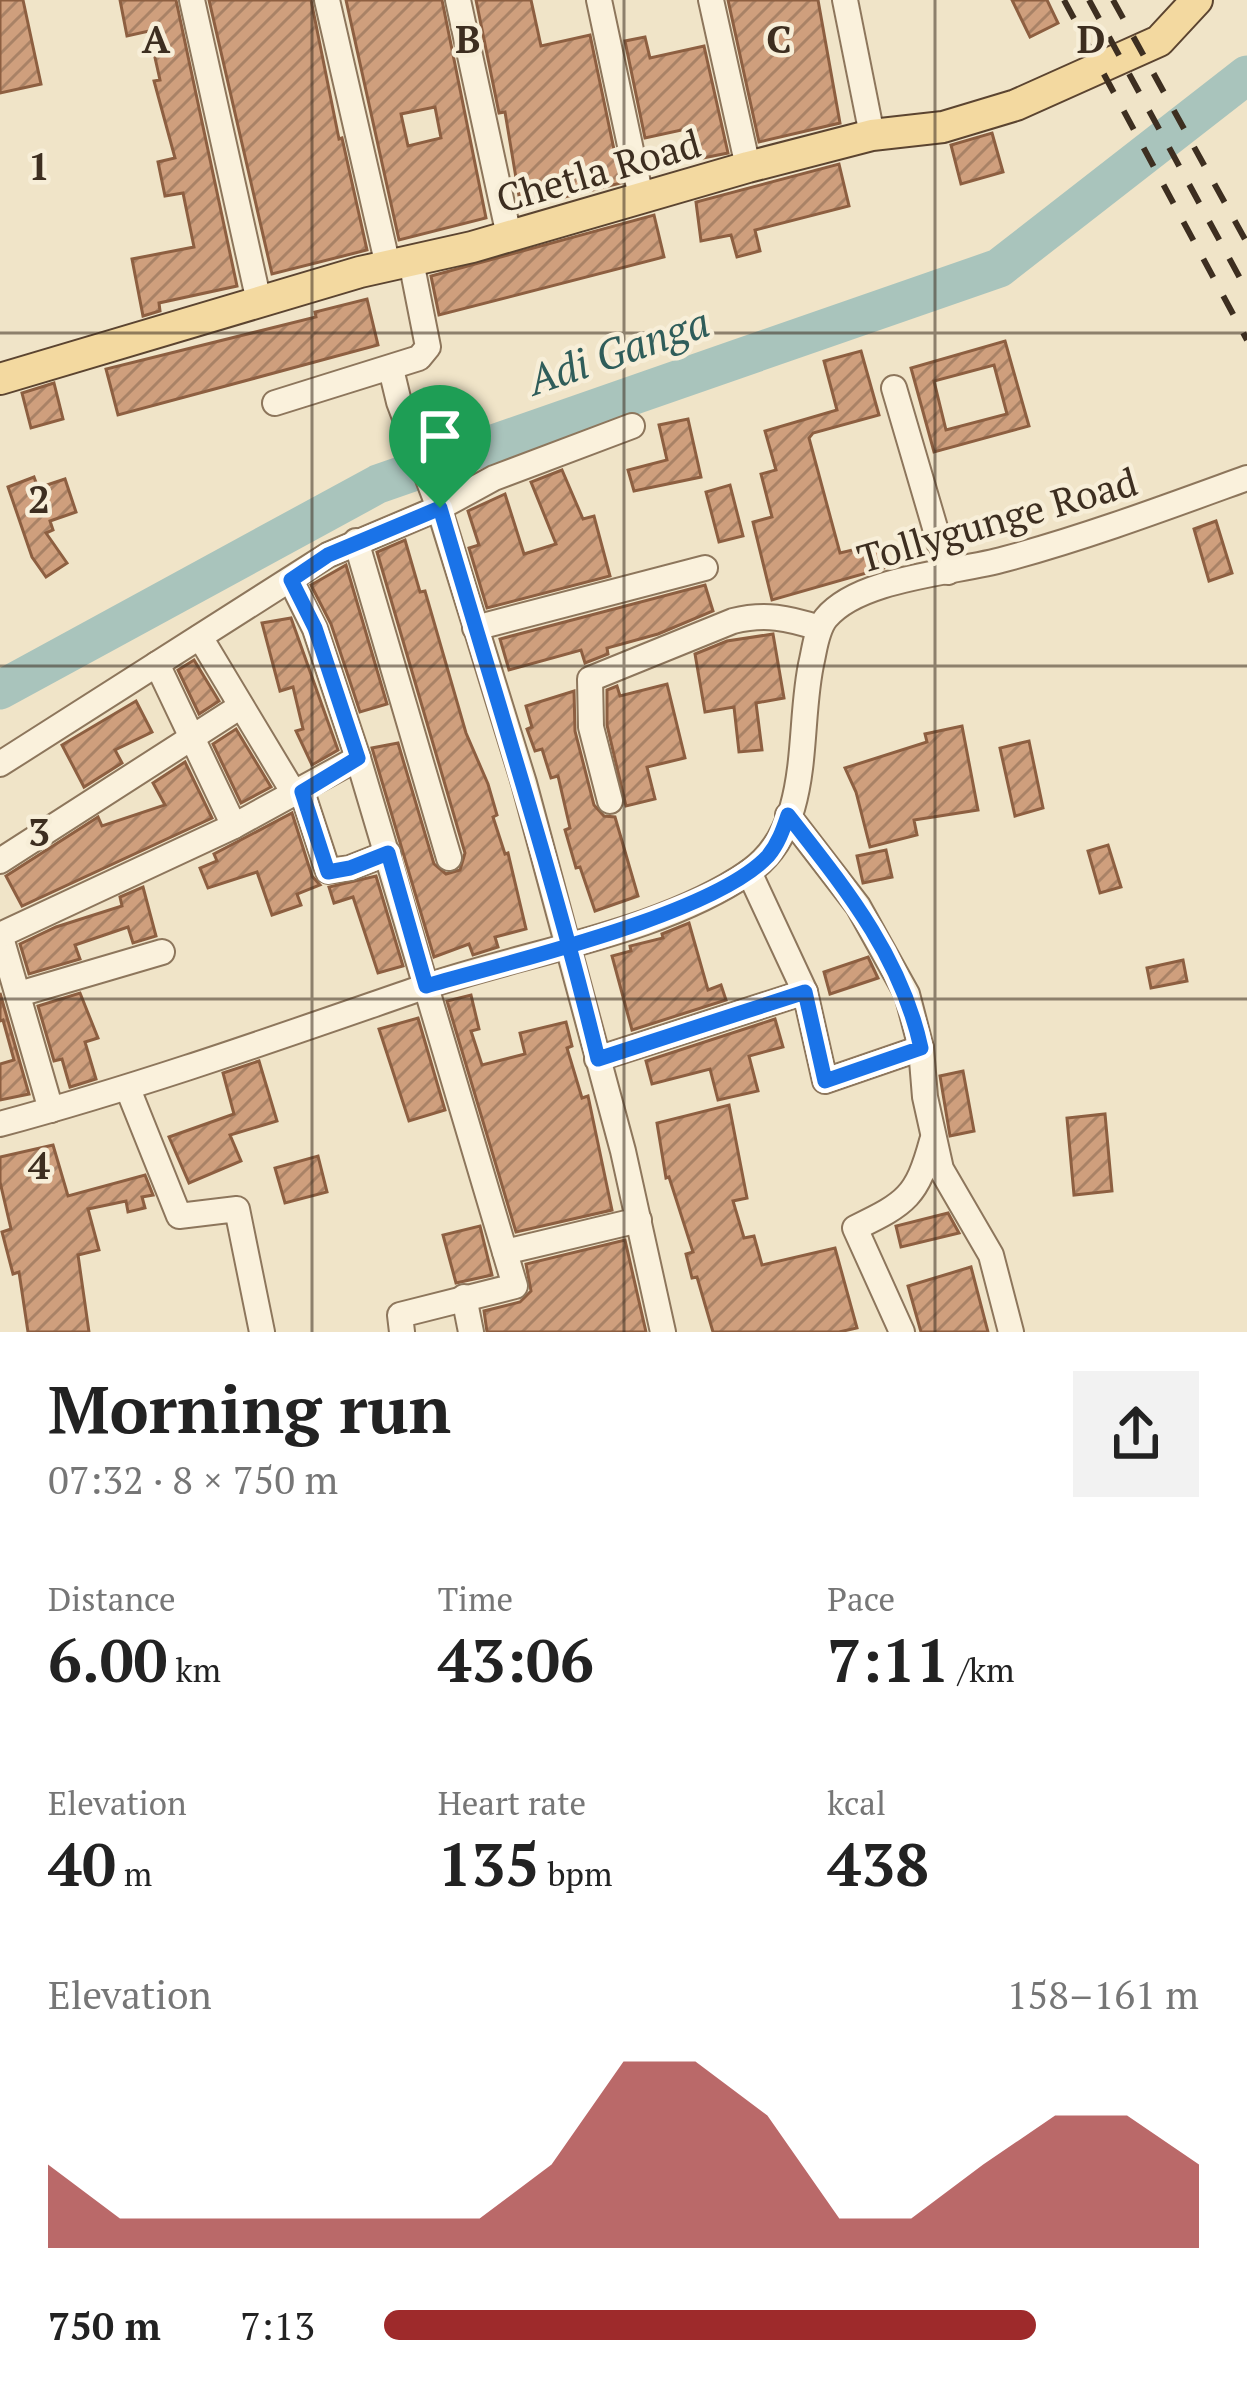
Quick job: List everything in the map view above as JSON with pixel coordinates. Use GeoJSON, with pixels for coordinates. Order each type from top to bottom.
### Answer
{"type":"FeatureCollection","features":[{"type":"Feature","properties":{"kind":"main road","name":"Chetla Road"},"geometry":{"type":"LineString","coordinates":[[0,379],[748,167],[872,135],[943,127],[1016,105],[1159,41],[1197,0]]}},
{"type":"Feature","properties":{"kind":"street"},"geometry":{"type":"LineString","coordinates":[[192,0],[259,302]]}},
{"type":"Feature","properties":{"kind":"street"},"geometry":{"type":"LineString","coordinates":[[275,403],[391,369],[419,358],[428,347],[399,263],[326,0]]}},
{"type":"Feature","properties":{"kind":"street"},"geometry":{"type":"LineString","coordinates":[[458,0],[509,236]]}},
{"type":"Feature","properties":{"kind":"street"},"geometry":{"type":"LineString","coordinates":[[599,0],[641,197]]}},
{"type":"Feature","properties":{"kind":"street"},"geometry":{"type":"LineString","coordinates":[[711,0],[748,167]]}},
{"type":"Feature","properties":{"kind":"street"},"geometry":{"type":"LineString","coordinates":[[845,0],[872,135]]}},
{"type":"Feature","properties":{"kind":"street"},"geometry":{"type":"LineString","coordinates":[[391,369],[438,504],[569,944],[663,1332]]}},
{"type":"Feature","properties":{"kind":"street"},"geometry":{"type":"LineString","coordinates":[[894,388],[948,572]]}},
{"type":"Feature","properties":{"kind":"street"},"geometry":{"type":"LineString","coordinates":[[0,764],[328,555],[494,478],[632,426]]}},
{"type":"Feature","properties":{"kind":"street","name":"Tollygunge Road"},"geometry":{"type":"LineString","coordinates":[[819,628],[851,598],[874,589],[1007,559],[1247,478]]}},
{"type":"Feature","properties":{"kind":"street"},"geometry":{"type":"LineString","coordinates":[[356,541],[449,858]]}},
{"type":"Feature","properties":{"kind":"street"},"geometry":{"type":"LineString","coordinates":[[475,628],[706,568]]}},
{"type":"Feature","properties":{"kind":"street"},"geometry":{"type":"LineString","coordinates":[[291,580],[315,628],[358,758],[515,1286],[400,1315],[402,1332]]}},
{"type":"Feature","properties":{"kind":"street"},"geometry":{"type":"LineString","coordinates":[[0,1124],[128,1089],[330,1023],[426,986],[660,914],[748,872],[778,842],[788,815],[802,754],[806,683],[819,628],[757,615],[590,679],[591,727],[610,801]]}},
{"type":"Feature","properties":{"kind":"street"},"geometry":{"type":"LineString","coordinates":[[200,637],[298,794],[328,872],[388,853]]}},
{"type":"Feature","properties":{"kind":"street"},"geometry":{"type":"LineString","coordinates":[[157,664],[234,826]]}},
{"type":"Feature","properties":{"kind":"street"},"geometry":{"type":"LineString","coordinates":[[0,861],[241,706]]}},
{"type":"Feature","properties":{"kind":"street"},"geometry":{"type":"LineString","coordinates":[[51,1110],[0,934],[234,826],[358,758]]}},
{"type":"Feature","properties":{"kind":"street"},"geometry":{"type":"LineString","coordinates":[[788,815],[878,936],[907,994],[921,1048],[933,1139],[952,1192],[991,1255],[1011,1332]]}},
{"type":"Feature","properties":{"kind":"street"},"geometry":{"type":"LineString","coordinates":[[748,872],[805,992],[825,1081],[921,1048]]}},
{"type":"Feature","properties":{"kind":"street"},"geometry":{"type":"LineString","coordinates":[[20,994],[162,952]]}},
{"type":"Feature","properties":{"kind":"street"},"geometry":{"type":"LineString","coordinates":[[598,1059],[805,992]]}},
{"type":"Feature","properties":{"kind":"street"},"geometry":{"type":"LineString","coordinates":[[128,1089],[179,1216],[237,1209],[260,1329],[232,1332]]}},
{"type":"Feature","properties":{"kind":"street"},"geometry":{"type":"LineString","coordinates":[[902,1332],[855,1228],[885,1214],[920,1184],[933,1139]]}},
{"type":"Feature","properties":{"kind":"street"},"geometry":{"type":"LineString","coordinates":[[505,1252],[638,1220]]}},
{"type":"Feature","properties":{"kind":"street"},"geometry":{"type":"LineString","coordinates":[[464,1297],[471,1332]]}},
{"type":"Feature","properties":{"kind":"building"},"geometry":{"type":"Polygon","coordinates":[[[0,0],[23,0],[41,84],[0,93],[0,0]]]}},
{"type":"Feature","properties":{"kind":"building"},"geometry":{"type":"Polygon","coordinates":[[[120,0],[176,0],[237,286],[159,303],[160,311],[143,316],[132,259],[194,247],[183,193],[165,196],[158,162],[175,158],[154,81],[160,80],[149,31],[127,36],[120,0]]]}},
{"type":"Feature","properties":{"kind":"building"},"geometry":{"type":"Polygon","coordinates":[[[209,0],[311,0],[367,250],[272,274],[209,0]]]}},
{"type":"Feature","properties":{"kind":"building"},"geometry":{"type":"Polygon","coordinates":[[[346,0],[442,0],[486,218],[399,240],[346,0]],[[435,107],[401,114],[408,146],[441,138],[435,107]]]}},
{"type":"Feature","properties":{"kind":"building"},"geometry":{"type":"Polygon","coordinates":[[[476,0],[531,0],[541,46],[590,35],[621,183],[521,208],[505,112],[499,113],[476,0]]]}},
{"type":"Feature","properties":{"kind":"building"},"geometry":{"type":"Polygon","coordinates":[[[728,0],[818,0],[840,123],[759,142],[728,0]]]}},
{"type":"Feature","properties":{"kind":"building"},"geometry":{"type":"Polygon","coordinates":[[[1012,0],[1047,0],[1058,23],[1030,37],[1012,0]]]}},
{"type":"Feature","properties":{"kind":"building"},"geometry":{"type":"Polygon","coordinates":[[[645,37],[650,58],[704,46],[728,153],[693,160],[686,129],[645,138],[625,41],[645,37]]]}},
{"type":"Feature","properties":{"kind":"building"},"geometry":{"type":"Polygon","coordinates":[[[992,133],[1003,172],[961,184],[951,145],[992,133]]]}},
{"type":"Feature","properties":{"kind":"building"},"geometry":{"type":"Polygon","coordinates":[[[839,164],[849,206],[755,230],[760,251],[737,257],[731,235],[701,241],[696,202],[839,164]]]}},
{"type":"Feature","properties":{"kind":"building"},"geometry":{"type":"Polygon","coordinates":[[[654,215],[664,257],[439,315],[431,276],[654,215]]]}},
{"type":"Feature","properties":{"kind":"building"},"geometry":{"type":"Polygon","coordinates":[[[367,299],[378,345],[118,415],[106,369],[316,317],[315,312],[367,299]]]}},
{"type":"Feature","properties":{"kind":"building"},"geometry":{"type":"Polygon","coordinates":[[[1005,341],[1029,426],[934,452],[911,368],[1005,341]],[[994,365],[934,381],[946,430],[1007,414],[994,365]]]}},
{"type":"Feature","properties":{"kind":"building"},"geometry":{"type":"Polygon","coordinates":[[[861,351],[879,415],[809,438],[840,553],[878,544],[884,568],[772,600],[753,522],[772,517],[761,474],[776,470],[765,431],[837,410],[824,361],[861,351]]]}},
{"type":"Feature","properties":{"kind":"building"},"geometry":{"type":"Polygon","coordinates":[[[54,383],[63,419],[31,428],[22,393],[54,383]]]}},
{"type":"Feature","properties":{"kind":"building"},"geometry":{"type":"Polygon","coordinates":[[[688,419],[701,477],[634,491],[628,470],[667,460],[659,425],[688,419]]]}},
{"type":"Feature","properties":{"kind":"building"},"geometry":{"type":"Polygon","coordinates":[[[562,470],[583,519],[594,516],[610,576],[487,608],[469,548],[479,545],[468,511],[505,494],[524,554],[556,544],[531,482],[562,470]]]}},
{"type":"Feature","properties":{"kind":"building"},"geometry":{"type":"Polygon","coordinates":[[[34,477],[38,488],[65,479],[76,512],[50,521],[53,530],[46,533],[67,563],[46,577],[32,557],[8,487],[34,477]]]}},
{"type":"Feature","properties":{"kind":"building"},"geometry":{"type":"Polygon","coordinates":[[[730,485],[743,536],[719,542],[706,492],[730,485]]]}},
{"type":"Feature","properties":{"kind":"building"},"geometry":{"type":"Polygon","coordinates":[[[1216,521],[1232,573],[1209,581],[1194,529],[1216,521]]]}},
{"type":"Feature","properties":{"kind":"building"},"geometry":{"type":"Polygon","coordinates":[[[405,540],[420,592],[425,591],[466,733],[488,784],[526,929],[495,937],[498,947],[473,955],[469,944],[434,957],[372,748],[398,743],[434,864],[446,874],[460,870],[465,853],[377,552],[405,540]]]}},
{"type":"Feature","properties":{"kind":"building"},"geometry":{"type":"Polygon","coordinates":[[[346,565],[387,704],[360,712],[331,624],[311,585],[346,565]]]}},
{"type":"Feature","properties":{"kind":"building"},"geometry":{"type":"Polygon","coordinates":[[[705,585],[713,611],[607,648],[608,654],[585,663],[581,650],[509,670],[500,639],[705,585]]]}},
{"type":"Feature","properties":{"kind":"building"},"geometry":{"type":"Polygon","coordinates":[[[291,618],[338,750],[312,765],[296,731],[303,729],[293,687],[280,691],[262,623],[291,618]]]}},
{"type":"Feature","properties":{"kind":"building"},"geometry":{"type":"Polygon","coordinates":[[[773,634],[784,698],[756,703],[762,750],[739,752],[734,707],[705,712],[695,654],[727,641],[773,634]]]}},
{"type":"Feature","properties":{"kind":"building"},"geometry":{"type":"Polygon","coordinates":[[[194,660],[219,701],[199,714],[178,670],[194,660]]]}},
{"type":"Feature","properties":{"kind":"building"},"geometry":{"type":"Polygon","coordinates":[[[667,684],[685,758],[647,767],[655,799],[626,806],[607,725],[607,690],[617,686],[620,696],[667,684]]]}},
{"type":"Feature","properties":{"kind":"building"},"geometry":{"type":"Polygon","coordinates":[[[574,691],[575,731],[594,805],[604,816],[615,817],[638,896],[595,911],[565,830],[570,828],[558,776],[551,778],[542,749],[535,751],[527,729],[532,727],[526,706],[574,691]]]}},
{"type":"Feature","properties":{"kind":"building"},"geometry":{"type":"Polygon","coordinates":[[[136,701],[152,732],[115,750],[122,763],[84,787],[62,745],[136,701]]]}},
{"type":"Feature","properties":{"kind":"building"},"geometry":{"type":"Polygon","coordinates":[[[962,726],[978,810],[914,820],[917,835],[870,847],[845,768],[927,742],[925,734],[962,726]]]}},
{"type":"Feature","properties":{"kind":"building"},"geometry":{"type":"Polygon","coordinates":[[[236,729],[271,787],[241,803],[213,744],[236,729]]]}},
{"type":"Feature","properties":{"kind":"building"},"geometry":{"type":"Polygon","coordinates":[[[1029,741],[1043,808],[1015,816],[1000,748],[1029,741]]]}},
{"type":"Feature","properties":{"kind":"building"},"geometry":{"type":"Polygon","coordinates":[[[185,762],[212,818],[22,906],[6,876],[98,817],[102,826],[165,805],[153,783],[185,762]]]}},
{"type":"Feature","properties":{"kind":"building"},"geometry":{"type":"Polygon","coordinates":[[[292,813],[312,876],[320,885],[297,894],[301,905],[272,915],[257,872],[208,888],[200,868],[217,861],[214,854],[292,813]]]}},
{"type":"Feature","properties":{"kind":"building"},"geometry":{"type":"Polygon","coordinates":[[[1108,845],[1121,887],[1100,893],[1088,851],[1108,845]]]}},
{"type":"Feature","properties":{"kind":"building"},"geometry":{"type":"Polygon","coordinates":[[[886,850],[892,877],[863,883],[857,856],[886,850]]]}},
{"type":"Feature","properties":{"kind":"building"},"geometry":{"type":"Polygon","coordinates":[[[376,876],[403,966],[378,973],[353,897],[334,903],[329,887],[376,876]]]}},
{"type":"Feature","properties":{"kind":"building"},"geometry":{"type":"Polygon","coordinates":[[[143,887],[156,936],[133,943],[128,927],[75,945],[80,959],[29,974],[20,944],[122,906],[120,897],[143,887]]]}},
{"type":"Feature","properties":{"kind":"building"},"geometry":{"type":"Polygon","coordinates":[[[689,923],[708,990],[721,985],[726,1000],[632,1030],[612,956],[689,923]]]}},
{"type":"Feature","properties":{"kind":"building"},"geometry":{"type":"Polygon","coordinates":[[[868,957],[878,978],[830,994],[824,972],[868,957]]]}},
{"type":"Feature","properties":{"kind":"building"},"geometry":{"type":"Polygon","coordinates":[[[1183,960],[1187,981],[1151,988],[1147,968],[1183,960]]]}},
{"type":"Feature","properties":{"kind":"building"},"geometry":{"type":"Polygon","coordinates":[[[0,993],[29,1094],[0,1100],[0,1064],[14,1060],[0,1021],[0,993]]]}},
{"type":"Feature","properties":{"kind":"building"},"geometry":{"type":"Polygon","coordinates":[[[80,993],[98,1038],[85,1042],[96,1079],[70,1087],[62,1059],[54,1061],[38,1006],[80,993]]]}},
{"type":"Feature","properties":{"kind":"building"},"geometry":{"type":"Polygon","coordinates":[[[471,995],[479,1029],[471,1031],[482,1065],[525,1054],[520,1033],[566,1022],[572,1046],[567,1048],[582,1098],[588,1096],[612,1210],[516,1232],[447,1001],[471,995]]]}},
{"type":"Feature","properties":{"kind":"building"},"geometry":{"type":"Polygon","coordinates":[[[418,1018],[445,1110],[409,1121],[379,1029],[418,1018]]]}},
{"type":"Feature","properties":{"kind":"building"},"geometry":{"type":"Polygon","coordinates":[[[775,1019],[783,1047],[749,1056],[758,1091],[718,1100],[710,1069],[652,1084],[646,1061],[775,1019]]]}},
{"type":"Feature","properties":{"kind":"building"},"geometry":{"type":"Polygon","coordinates":[[[259,1061],[277,1121],[230,1135],[241,1161],[189,1183],[169,1137],[234,1114],[223,1073],[259,1061]]]}},
{"type":"Feature","properties":{"kind":"building"},"geometry":{"type":"Polygon","coordinates":[[[963,1071],[974,1131],[950,1136],[940,1076],[963,1071]]]}},
{"type":"Feature","properties":{"kind":"building"},"geometry":{"type":"Polygon","coordinates":[[[729,1105],[747,1198],[733,1201],[744,1238],[754,1236],[762,1265],[835,1248],[857,1328],[713,1332],[697,1277],[692,1278],[686,1254],[693,1252],[666,1178],[657,1123],[729,1105]]]}},
{"type":"Feature","properties":{"kind":"building"},"geometry":{"type":"Polygon","coordinates":[[[1105,1114],[1112,1191],[1074,1195],[1067,1118],[1105,1114]]]}},
{"type":"Feature","properties":{"kind":"building"},"geometry":{"type":"Polygon","coordinates":[[[53,1145],[68,1196],[145,1175],[153,1195],[142,1197],[145,1208],[128,1212],[126,1201],[88,1209],[99,1250],[78,1255],[89,1332],[28,1332],[19,1272],[13,1274],[2,1232],[11,1229],[0,1182],[0,1157],[53,1145]]]}},
{"type":"Feature","properties":{"kind":"building"},"geometry":{"type":"Polygon","coordinates":[[[318,1156],[327,1192],[285,1203],[275,1168],[318,1156]]]}},
{"type":"Feature","properties":{"kind":"building"},"geometry":{"type":"Polygon","coordinates":[[[948,1213],[959,1233],[901,1247],[896,1226],[948,1213]]]}},
{"type":"Feature","properties":{"kind":"building"},"geometry":{"type":"Polygon","coordinates":[[[480,1226],[492,1275],[456,1283],[443,1235],[480,1226]]]}},
{"type":"Feature","properties":{"kind":"building"},"geometry":{"type":"Polygon","coordinates":[[[625,1240],[646,1332],[487,1332],[484,1311],[520,1302],[531,1291],[526,1264],[625,1240]]]}},
{"type":"Feature","properties":{"kind":"building"},"geometry":{"type":"Polygon","coordinates":[[[971,1267],[988,1332],[921,1332],[908,1286],[971,1267]]]}},
{"type":"Feature","properties":{"kind":"waterway","name":"Adi Ganga"},"geometry":{"type":"LineString","coordinates":[[0,690],[378,484],[999,268],[1247,75]]}},
{"type":"Feature","properties":{"kind":"railway"},"geometry":{"type":"LineString","coordinates":[[1064,0],[1247,340]]}},
{"type":"Feature","properties":{"kind":"railway"},"geometry":{"type":"LineString","coordinates":[[1089,0],[1247,291]]}},
{"type":"Feature","properties":{"kind":"railway"},"geometry":{"type":"LineString","coordinates":[[1113,0],[1247,243]]}},
{"type":"Feature","properties":{"kind":"route"},"geometry":{"type":"LineString","coordinates":[[440,508],[356,541],[291,580],[315,628],[358,758],[302,792],[328,872],[388,853],[426,986],[569,944],[621,928],[704,896],[766,857],[778,842],[788,815],[878,936],[907,994],[921,1048],[825,1081],[805,992],[598,1059],[569,944],[524,783],[440,508]]}}]}
